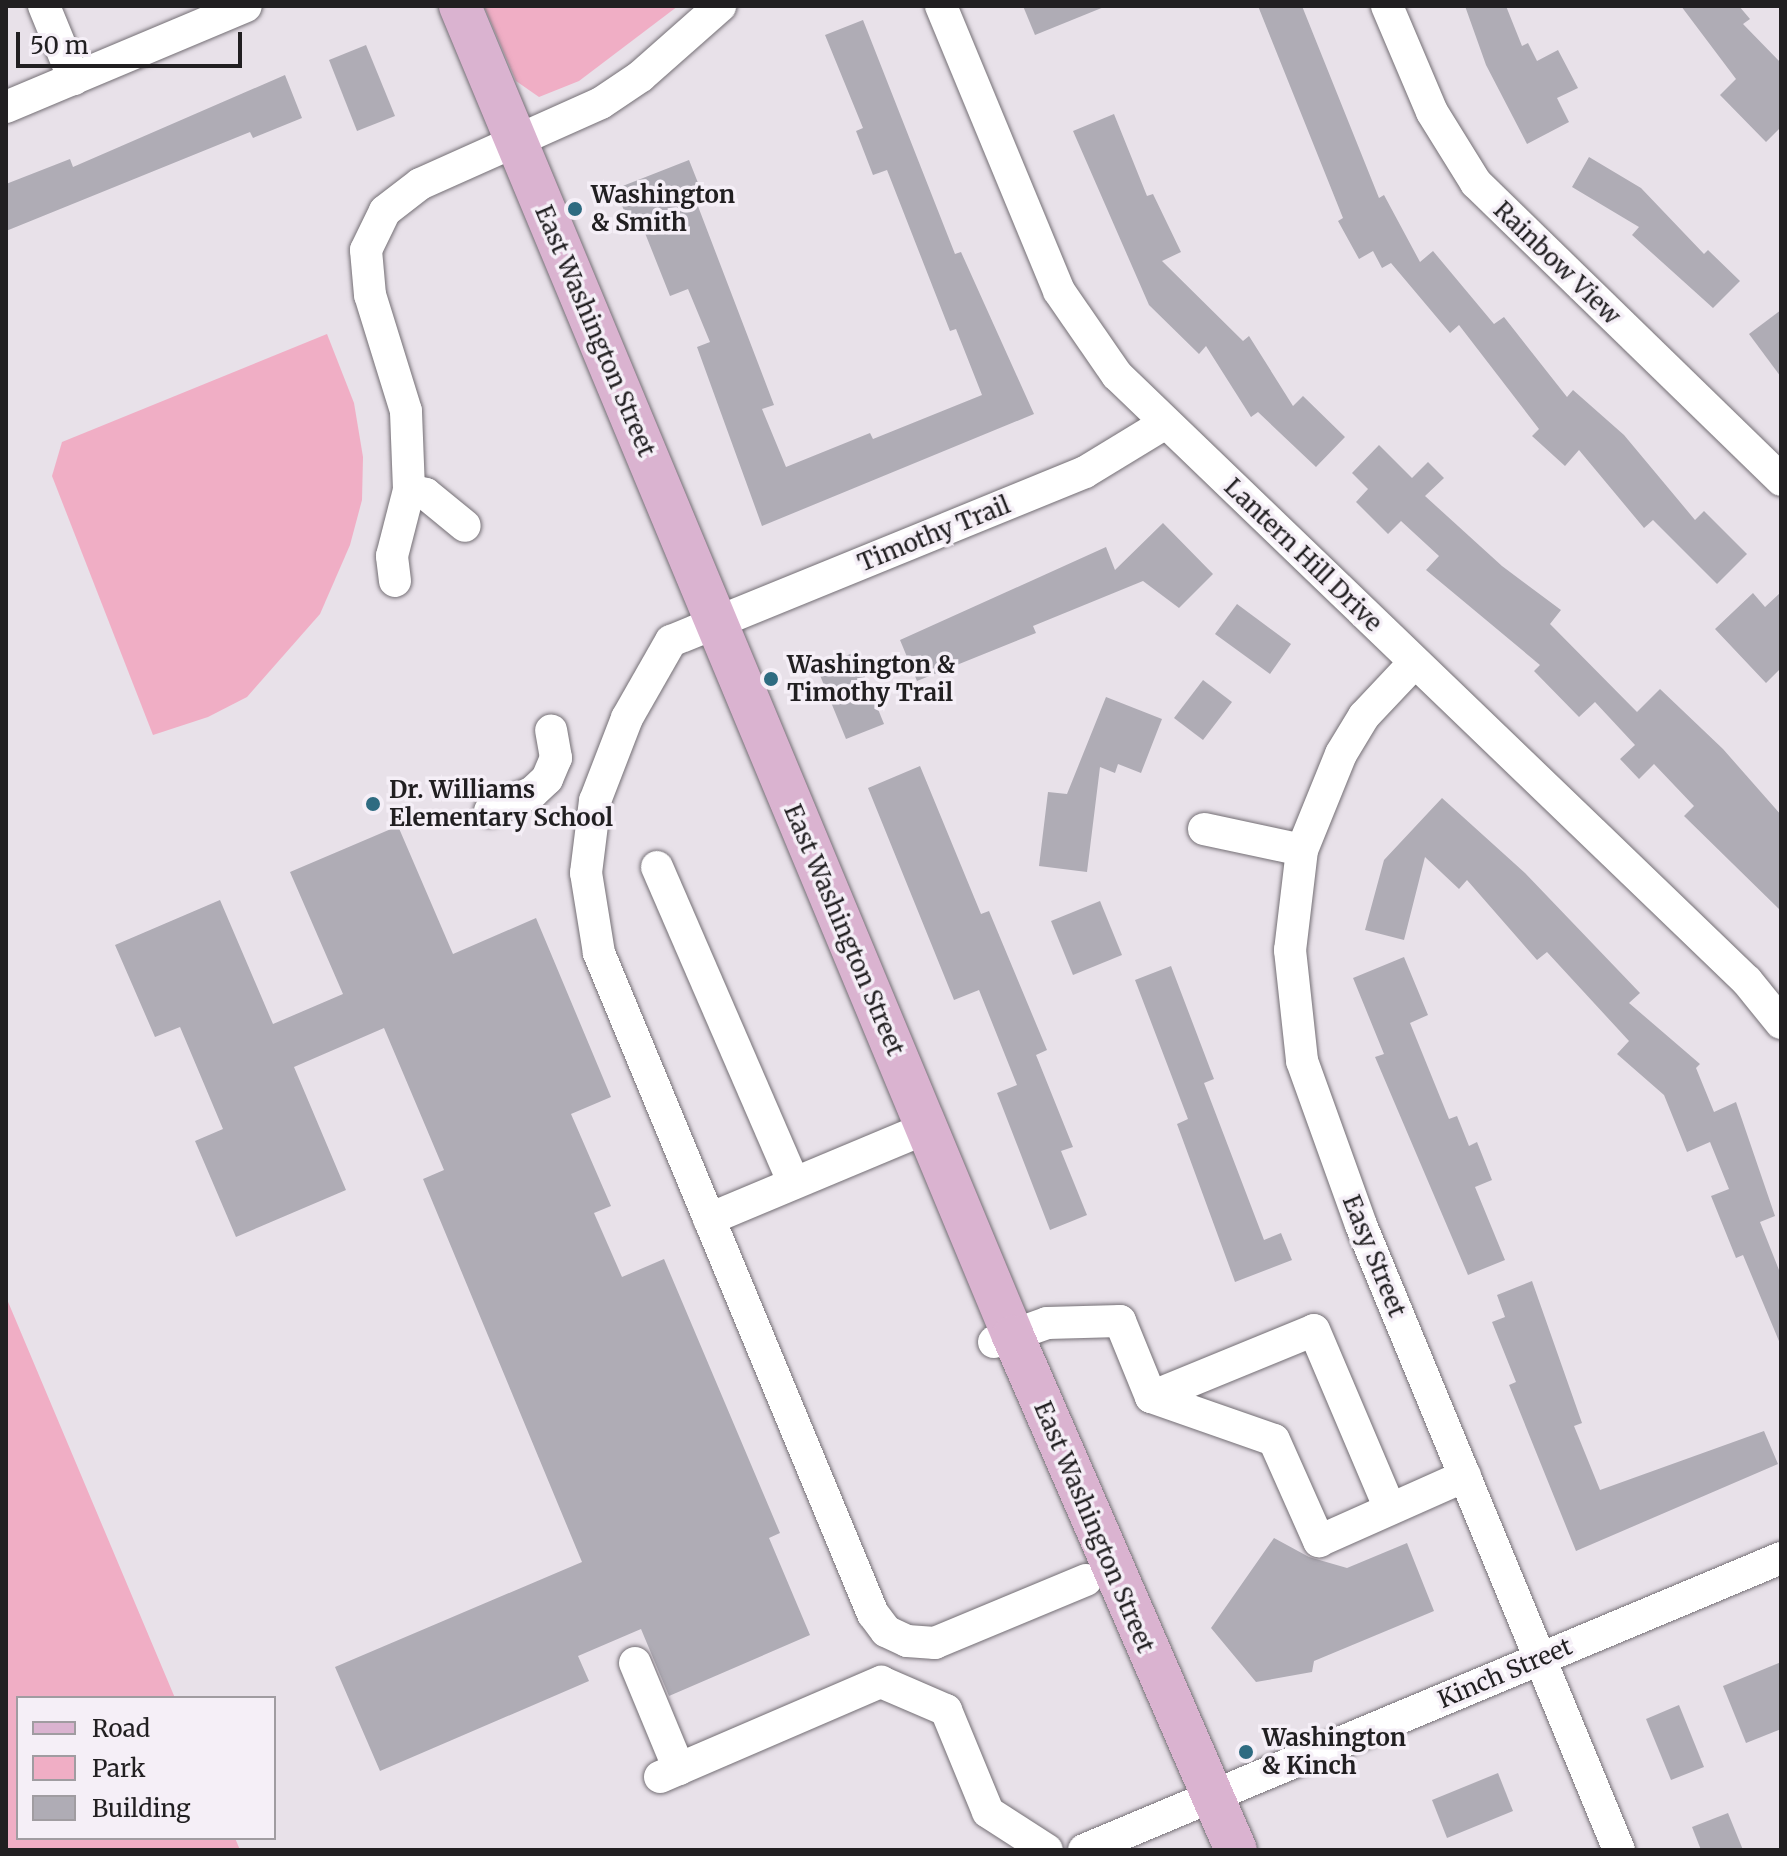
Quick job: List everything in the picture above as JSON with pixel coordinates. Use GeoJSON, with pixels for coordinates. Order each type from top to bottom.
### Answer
{"type":"FeatureCollection","features":[{"type":"Feature","properties":{"kind":"main road","name":"East Washington Street"},"geometry":{"type":"LineString","coordinates":[[429,6],[505,149],[706,626],[1197,1803],[1205,1850]]}},
{"type":"Feature","properties":{"kind":"main road","name":"East Washington Street"},"geometry":{"type":"LineString","coordinates":[[460,6],[505,149]]}},
{"type":"Feature","properties":{"kind":"main road","name":"East Washington Street"},"geometry":{"type":"LineString","coordinates":[[1003,1339],[1086,1580],[1197,1803],[1236,1850]]}},
{"type":"Feature","properties":{"kind":"street"},"geometry":{"type":"LineString","coordinates":[[44,6],[74,79]]}},
{"type":"Feature","properties":{"kind":"street"},"geometry":{"type":"LineString","coordinates":[[6,107],[246,6]]}},
{"type":"Feature","properties":{"kind":"street"},"geometry":{"type":"LineString","coordinates":[[395,581],[392,556],[409,490],[406,411],[370,295],[366,250],[385,211],[408,193],[601,103],[641,76],[720,6]]}},
{"type":"Feature","properties":{"kind":"street","name":"Lantern Hill Drive"},"geometry":{"type":"LineString","coordinates":[[941,6],[1059,291],[1084,334],[1164,424],[1747,981],[1781,1023]]}},
{"type":"Feature","properties":{"kind":"street","name":"Rainbow View"},"geometry":{"type":"LineString","coordinates":[[1387,6],[1432,112],[1476,183],[1781,480]]}},
{"type":"Feature","properties":{"kind":"street","name":"Timothy Trail"},"geometry":{"type":"LineString","coordinates":[[1086,1580],[935,1643],[907,1641],[886,1631],[873,1614],[599,953],[586,873],[595,801],[627,718],[671,641],[1085,472],[1164,424]]}},
{"type":"Feature","properties":{"kind":"street"},"geometry":{"type":"LineString","coordinates":[[409,490],[426,494],[465,526]]}},
{"type":"Feature","properties":{"kind":"street","name":"Easy Street"},"geometry":{"type":"LineString","coordinates":[[1414,663],[1364,716],[1341,754],[1302,850],[1290,950],[1302,1061],[1318,1117],[1619,1850]]}},
{"type":"Feature","properties":{"kind":"street"},"geometry":{"type":"LineString","coordinates":[[490,811],[533,792],[547,779],[556,758],[551,730]]}},
{"type":"Feature","properties":{"kind":"street"},"geometry":{"type":"LineString","coordinates":[[1204,829],[1302,850]]}},
{"type":"Feature","properties":{"kind":"street"},"geometry":{"type":"LineString","coordinates":[[657,867],[794,1183]]}},
{"type":"Feature","properties":{"kind":"street"},"geometry":{"type":"LineString","coordinates":[[709,1219],[918,1132]]}},
{"type":"Feature","properties":{"kind":"street"},"geometry":{"type":"LineString","coordinates":[[1003,1339],[1047,1323],[1120,1321],[1151,1397],[1274,1440],[1319,1541],[1465,1476]]}},
{"type":"Feature","properties":{"kind":"street"},"geometry":{"type":"LineString","coordinates":[[1151,1397],[1314,1330],[1390,1509]]}},
{"type":"Feature","properties":{"kind":"street","name":"Kinch Street"},"geometry":{"type":"LineString","coordinates":[[1084,1850],[1781,1558]]}},
{"type":"Feature","properties":{"kind":"street"},"geometry":{"type":"LineString","coordinates":[[635,1663],[670,1773],[881,1682],[946,1710],[988,1812],[1047,1850]]}},
{"type":"Feature","properties":{"kind":"green space"},"geometry":{"type":"Polygon","coordinates":[[[484,6],[678,6],[579,81],[539,97],[516,81],[484,6]]]}},
{"type":"Feature","properties":{"kind":"green space"},"geometry":{"type":"Polygon","coordinates":[[[327,334],[354,403],[363,457],[362,500],[350,545],[320,614],[247,697],[208,717],[153,735],[52,476],[62,442],[327,334]]]}},
{"type":"Feature","properties":{"kind":"green space"},"geometry":{"type":"Polygon","coordinates":[[[6,1297],[174,1696],[16,1696],[16,1840],[236,1840],[240,1850],[6,1850],[6,1297]]]}},
{"type":"Feature","properties":{"kind":"building"},"geometry":{"type":"Polygon","coordinates":[[[1023,6],[1104,6],[1104,7],[1035,35],[1023,6]]]}},
{"type":"Feature","properties":{"kind":"building"},"geometry":{"type":"Polygon","coordinates":[[[1258,6],[1302,6],[1379,198],[1384,195],[1420,262],[1433,251],[1494,324],[1504,317],[1567,397],[1573,390],[1624,435],[1695,520],[1704,511],[1747,554],[1717,584],[1653,520],[1644,528],[1579,450],[1565,466],[1532,436],[1539,429],[1459,325],[1450,333],[1391,263],[1382,268],[1373,251],[1359,259],[1338,221],[1343,218],[1258,6]]]}},
{"type":"Feature","properties":{"kind":"building"},"geometry":{"type":"Polygon","coordinates":[[[1465,6],[1506,6],[1522,46],[1528,43],[1537,61],[1558,50],[1578,88],[1557,98],[1569,122],[1527,144],[1486,65],[1465,6]]]}},
{"type":"Feature","properties":{"kind":"building"},"geometry":{"type":"Polygon","coordinates":[[[1681,6],[1739,6],[1750,19],[1743,24],[1781,63],[1781,127],[1766,142],[1720,95],[1736,79],[1681,6]]]}},
{"type":"Feature","properties":{"kind":"building"},"geometry":{"type":"Polygon","coordinates":[[[863,20],[955,254],[961,252],[1034,414],[762,526],[697,347],[710,342],[688,289],[670,296],[641,223],[631,227],[615,189],[689,160],[704,198],[696,201],[774,405],[762,409],[786,467],[870,433],[873,439],[982,395],[956,329],[950,331],[887,170],[873,175],[856,131],[863,128],[825,35],[863,20]]]}},
{"type":"Feature","properties":{"kind":"building"},"geometry":{"type":"Polygon","coordinates":[[[366,45],[395,116],[357,131],[329,60],[366,45]]]}},
{"type":"Feature","properties":{"kind":"building"},"geometry":{"type":"Polygon","coordinates":[[[285,75],[302,118],[253,138],[250,132],[6,231],[6,184],[70,159],[73,167],[285,75]]]}},
{"type":"Feature","properties":{"kind":"building"},"geometry":{"type":"Polygon","coordinates":[[[1114,114],[1147,196],[1153,194],[1181,252],[1162,261],[1243,341],[1249,336],[1293,406],[1303,396],[1345,437],[1316,467],[1258,412],[1251,417],[1206,346],[1199,354],[1149,305],[1073,131],[1114,114]]]}},
{"type":"Feature","properties":{"kind":"building"},"geometry":{"type":"Polygon","coordinates":[[[1589,157],[1641,188],[1704,254],[1708,250],[1740,281],[1713,308],[1632,235],[1639,227],[1572,187],[1589,157]]]}},
{"type":"Feature","properties":{"kind":"building"},"geometry":{"type":"Polygon","coordinates":[[[1781,310],[1781,377],[1749,334],[1781,310]]]}},
{"type":"Feature","properties":{"kind":"building"},"geometry":{"type":"Polygon","coordinates":[[[1379,445],[1412,478],[1428,462],[1444,478],[1425,496],[1502,566],[1561,610],[1550,624],[1637,712],[1660,689],[1723,749],[1781,815],[1781,911],[1684,816],[1694,806],[1654,764],[1639,779],[1620,759],[1635,745],[1595,702],[1579,717],[1534,671],[1540,665],[1426,570],[1439,556],[1401,521],[1388,534],[1356,502],[1368,489],[1352,473],[1379,445]]]}},
{"type":"Feature","properties":{"kind":"building"},"geometry":{"type":"Polygon","coordinates":[[[1163,523],[1213,574],[1179,608],[1143,581],[1033,626],[1036,633],[917,681],[900,640],[1106,547],[1115,570],[1163,523]]]}},
{"type":"Feature","properties":{"kind":"building"},"geometry":{"type":"Polygon","coordinates":[[[1781,592],[1781,668],[1766,683],[1715,629],[1753,593],[1765,607],[1781,592]]]}},
{"type":"Feature","properties":{"kind":"building"},"geometry":{"type":"Polygon","coordinates":[[[1237,604],[1291,644],[1270,674],[1215,634],[1237,604]]]}},
{"type":"Feature","properties":{"kind":"building"},"geometry":{"type":"Polygon","coordinates":[[[855,652],[884,724],[846,739],[817,668],[855,652]]]}},
{"type":"Feature","properties":{"kind":"building"},"geometry":{"type":"Polygon","coordinates":[[[1203,680],[1232,702],[1203,740],[1174,718],[1203,680]]]}},
{"type":"Feature","properties":{"kind":"building"},"geometry":{"type":"Polygon","coordinates":[[[1106,697],[1162,719],[1141,773],[1118,764],[1115,773],[1100,767],[1087,872],[1039,866],[1048,792],[1067,794],[1106,697]]]}},
{"type":"Feature","properties":{"kind":"building"},"geometry":{"type":"Polygon","coordinates":[[[920,766],[981,914],[989,911],[1047,1050],[1036,1055],[1073,1147],[1061,1151],[1087,1215],[1050,1230],[997,1093],[1017,1085],[979,990],[954,1000],[868,788],[920,766]]]}},
{"type":"Feature","properties":{"kind":"building"},"geometry":{"type":"Polygon","coordinates":[[[1442,798],[1525,873],[1640,993],[1629,1003],[1700,1064],[1696,1068],[1714,1112],[1736,1102],[1775,1216],[1760,1222],[1781,1275],[1781,1346],[1743,1255],[1736,1258],[1711,1196],[1729,1189],[1710,1142],[1687,1152],[1664,1095],[1617,1054],[1629,1041],[1547,952],[1537,960],[1467,880],[1459,889],[1425,857],[1404,940],[1365,930],[1384,860],[1442,798]]]}},
{"type":"Feature","properties":{"kind":"building"},"geometry":{"type":"Polygon","coordinates":[[[398,826],[453,954],[536,918],[611,1097],[571,1114],[611,1206],[594,1213],[622,1277],[664,1259],[780,1533],[769,1538],[810,1635],[669,1696],[641,1629],[578,1656],[589,1681],[380,1771],[335,1667],[582,1562],[423,1179],[444,1170],[384,1028],[294,1067],[346,1190],[236,1237],[195,1141],[223,1129],[180,1027],[155,1037],[115,945],[220,900],[273,1024],[343,994],[290,872],[398,826]]]}},
{"type":"Feature","properties":{"kind":"building"},"geometry":{"type":"Polygon","coordinates":[[[1100,901],[1122,955],[1073,975],[1051,921],[1100,901]]]}},
{"type":"Feature","properties":{"kind":"building"},"geometry":{"type":"Polygon","coordinates":[[[1404,957],[1428,1015],[1410,1023],[1449,1119],[1457,1116],[1469,1146],[1477,1142],[1492,1180],[1475,1187],[1505,1260],[1468,1275],[1375,1057],[1384,1054],[1353,978],[1404,957]]]}},
{"type":"Feature","properties":{"kind":"building"},"geometry":{"type":"Polygon","coordinates":[[[1171,966],[1214,1079],[1204,1083],[1264,1240],[1281,1233],[1292,1260],[1235,1282],[1177,1124],[1188,1119],[1135,980],[1171,966]]]}},
{"type":"Feature","properties":{"kind":"building"},"geometry":{"type":"Polygon","coordinates":[[[1532,1281],[1582,1423],[1574,1426],[1600,1490],[1764,1431],[1778,1464],[1576,1551],[1509,1385],[1516,1382],[1492,1322],[1505,1317],[1497,1295],[1532,1281]]]}},
{"type":"Feature","properties":{"kind":"building"},"geometry":{"type":"Polygon","coordinates":[[[1274,1538],[1309,1557],[1347,1568],[1407,1543],[1434,1611],[1314,1661],[1312,1672],[1256,1682],[1211,1628],[1274,1538]]]}},
{"type":"Feature","properties":{"kind":"building"},"geometry":{"type":"Polygon","coordinates":[[[1781,1662],[1781,1729],[1746,1743],[1723,1686],[1781,1662]]]}},
{"type":"Feature","properties":{"kind":"building"},"geometry":{"type":"Polygon","coordinates":[[[1679,1705],[1704,1767],[1671,1780],[1646,1719],[1679,1705]]]}},
{"type":"Feature","properties":{"kind":"building"},"geometry":{"type":"Polygon","coordinates":[[[1498,1773],[1513,1811],[1447,1838],[1432,1800],[1498,1773]]]}},
{"type":"Feature","properties":{"kind":"building"},"geometry":{"type":"Polygon","coordinates":[[[1728,1813],[1743,1850],[1701,1850],[1692,1827],[1728,1813]]]}},
{"type":"Feature","properties":{"kind":"place","name":"Washington & Smith"},"geometry":{"type":"Point","coordinates":[575,209]}},
{"type":"Feature","properties":{"kind":"place","name":"Washington & Timothy Trail"},"geometry":{"type":"Point","coordinates":[771,679]}},
{"type":"Feature","properties":{"kind":"place","name":"Dr. Williams Elementary School"},"geometry":{"type":"Point","coordinates":[373,804]}},
{"type":"Feature","properties":{"kind":"place","name":"Washington & Kinch"},"geometry":{"type":"Point","coordinates":[1246,1752]}}]}
